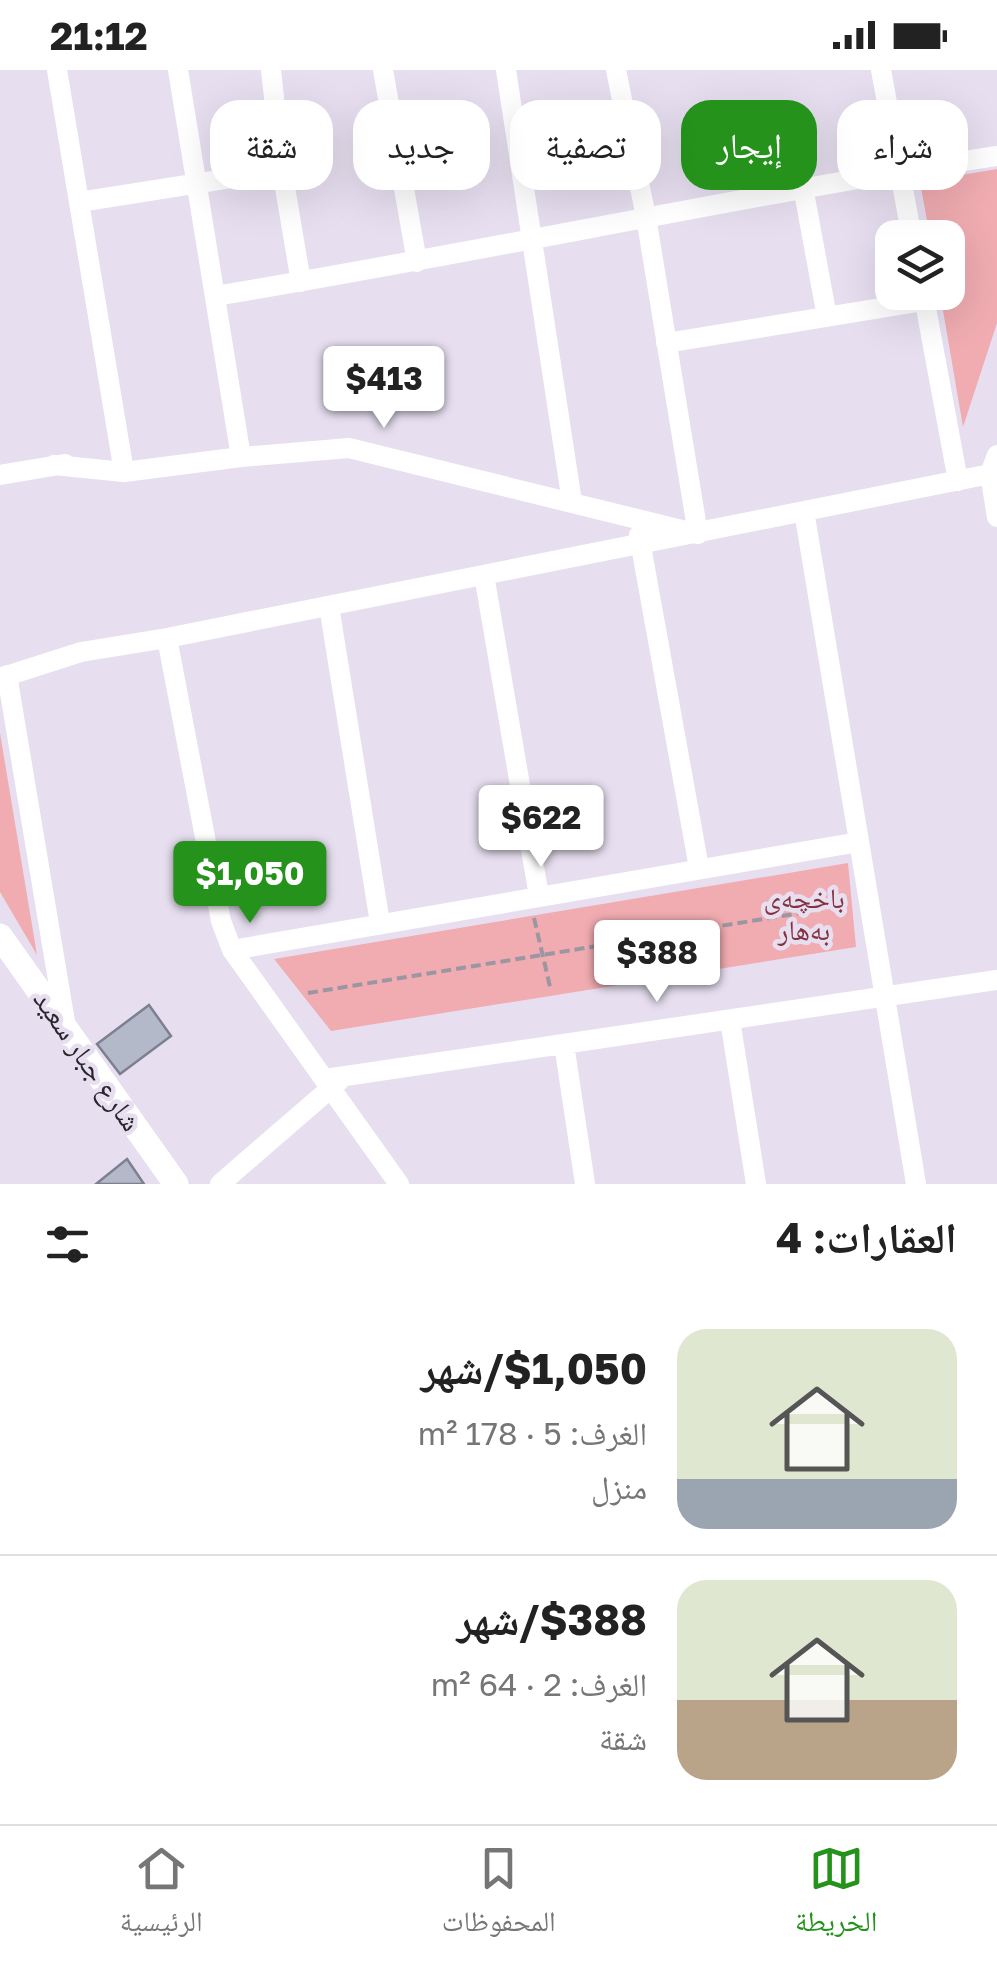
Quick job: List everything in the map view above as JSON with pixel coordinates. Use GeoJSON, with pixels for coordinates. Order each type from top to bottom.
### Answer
{"type":"FeatureCollection","features":[{"type":"Feature","properties":{"kind":"street"},"geometry":{"type":"LineString","coordinates":[[56,70],[123,464]]}},
{"type":"Feature","properties":{"kind":"street"},"geometry":{"type":"LineString","coordinates":[[178,70],[240,457]]}},
{"type":"Feature","properties":{"kind":"street"},"geometry":{"type":"LineString","coordinates":[[271,70],[274,100]]}},
{"type":"Feature","properties":{"kind":"street"},"geometry":{"type":"LineString","coordinates":[[382,70],[417,262]]}},
{"type":"Feature","properties":{"kind":"street"},"geometry":{"type":"LineString","coordinates":[[506,70],[572,502]]}},
{"type":"Feature","properties":{"kind":"street"},"geometry":{"type":"LineString","coordinates":[[616,70],[646,217],[698,534]]}},
{"type":"Feature","properties":{"kind":"street"},"geometry":{"type":"LineString","coordinates":[[881,70],[886,100]]}},
{"type":"Feature","properties":{"kind":"street"},"geometry":{"type":"LineString","coordinates":[[968,160],[997,156]]}},
{"type":"Feature","properties":{"kind":"street"},"geometry":{"type":"LineString","coordinates":[[79,202],[210,181]]}},
{"type":"Feature","properties":{"kind":"street"},"geometry":{"type":"LineString","coordinates":[[286,190],[302,282]]}},
{"type":"Feature","properties":{"kind":"street"},"geometry":{"type":"LineString","coordinates":[[215,296],[417,262],[787,190]]}},
{"type":"Feature","properties":{"kind":"street"},"geometry":{"type":"LineString","coordinates":[[804,190],[827,317]]}},
{"type":"Feature","properties":{"kind":"street"},"geometry":{"type":"LineString","coordinates":[[903,190],[909,220]]}},
{"type":"Feature","properties":{"kind":"street"},"geometry":{"type":"LineString","coordinates":[[666,343],[875,307]]}},
{"type":"Feature","properties":{"kind":"street"},"geometry":{"type":"LineString","coordinates":[[926,310],[958,481]]}},
{"type":"Feature","properties":{"kind":"street"},"geometry":{"type":"LineString","coordinates":[[0,475],[54,465],[349,448],[698,534]]}},
{"type":"Feature","properties":{"kind":"street"},"geometry":{"type":"LineString","coordinates":[[66,1028],[4,677],[81,652],[958,481],[994,465],[997,517]]}},
{"type":"Feature","properties":{"kind":"street"},"geometry":{"type":"LineString","coordinates":[[804,511],[916,1184]]}},
{"type":"Feature","properties":{"kind":"street"},"geometry":{"type":"LineString","coordinates":[[636,518],[699,868]]}},
{"type":"Feature","properties":{"kind":"street"},"geometry":{"type":"LineString","coordinates":[[484,575],[538,896]]}},
{"type":"Feature","properties":{"kind":"street"},"geometry":{"type":"LineString","coordinates":[[329,606],[380,923]]}},
{"type":"Feature","properties":{"kind":"street"},"geometry":{"type":"LineString","coordinates":[[167,638],[221,920],[232,950],[333,1081],[399,1184]]}},
{"type":"Feature","properties":{"kind":"street"},"geometry":{"type":"LineString","coordinates":[[232,950],[859,842]]}},
{"type":"Feature","properties":{"kind":"street","name":"شارع جبار سعيد"},"geometry":{"type":"LineString","coordinates":[[0,936],[176,1184]]}},
{"type":"Feature","properties":{"kind":"street"},"geometry":{"type":"LineString","coordinates":[[220,1184],[333,1081],[997,980]]}},
{"type":"Feature","properties":{"kind":"street"},"geometry":{"type":"LineString","coordinates":[[730,1020],[756,1184]]}},
{"type":"Feature","properties":{"kind":"street"},"geometry":{"type":"LineString","coordinates":[[564,1044],[584,1184]]}},
{"type":"Feature","properties":{"kind":"path"},"geometry":{"type":"LineString","coordinates":[[308,994],[825,908]]}},
{"type":"Feature","properties":{"kind":"path"},"geometry":{"type":"LineString","coordinates":[[534,917],[552,991]]}},
{"type":"Feature","properties":{"kind":"green space"},"geometry":{"type":"Polygon","coordinates":[[[997,169],[997,323],[963,427],[943,310],[965,310],[965,220],[927,220],[921,190],[968,190],[968,174],[997,169]]]}},
{"type":"Feature","properties":{"kind":"green space"},"geometry":{"type":"Polygon","coordinates":[[[0,733],[37,955],[0,892],[0,733]]]}},
{"type":"Feature","properties":{"kind":"green space","name":"باخچەی بەهار"},"geometry":{"type":"Polygon","coordinates":[[[848,863],[856,947],[331,1031],[274,959],[848,863]]]}},
{"type":"Feature","properties":{"kind":"building"},"geometry":{"type":"Polygon","coordinates":[[[149,1005],[171,1036],[120,1074],[97,1044],[149,1005]]]}},
{"type":"Feature","properties":{"kind":"building"},"geometry":{"type":"Polygon","coordinates":[[[127,1159],[144,1184],[96,1184],[127,1159]]]}}]}
